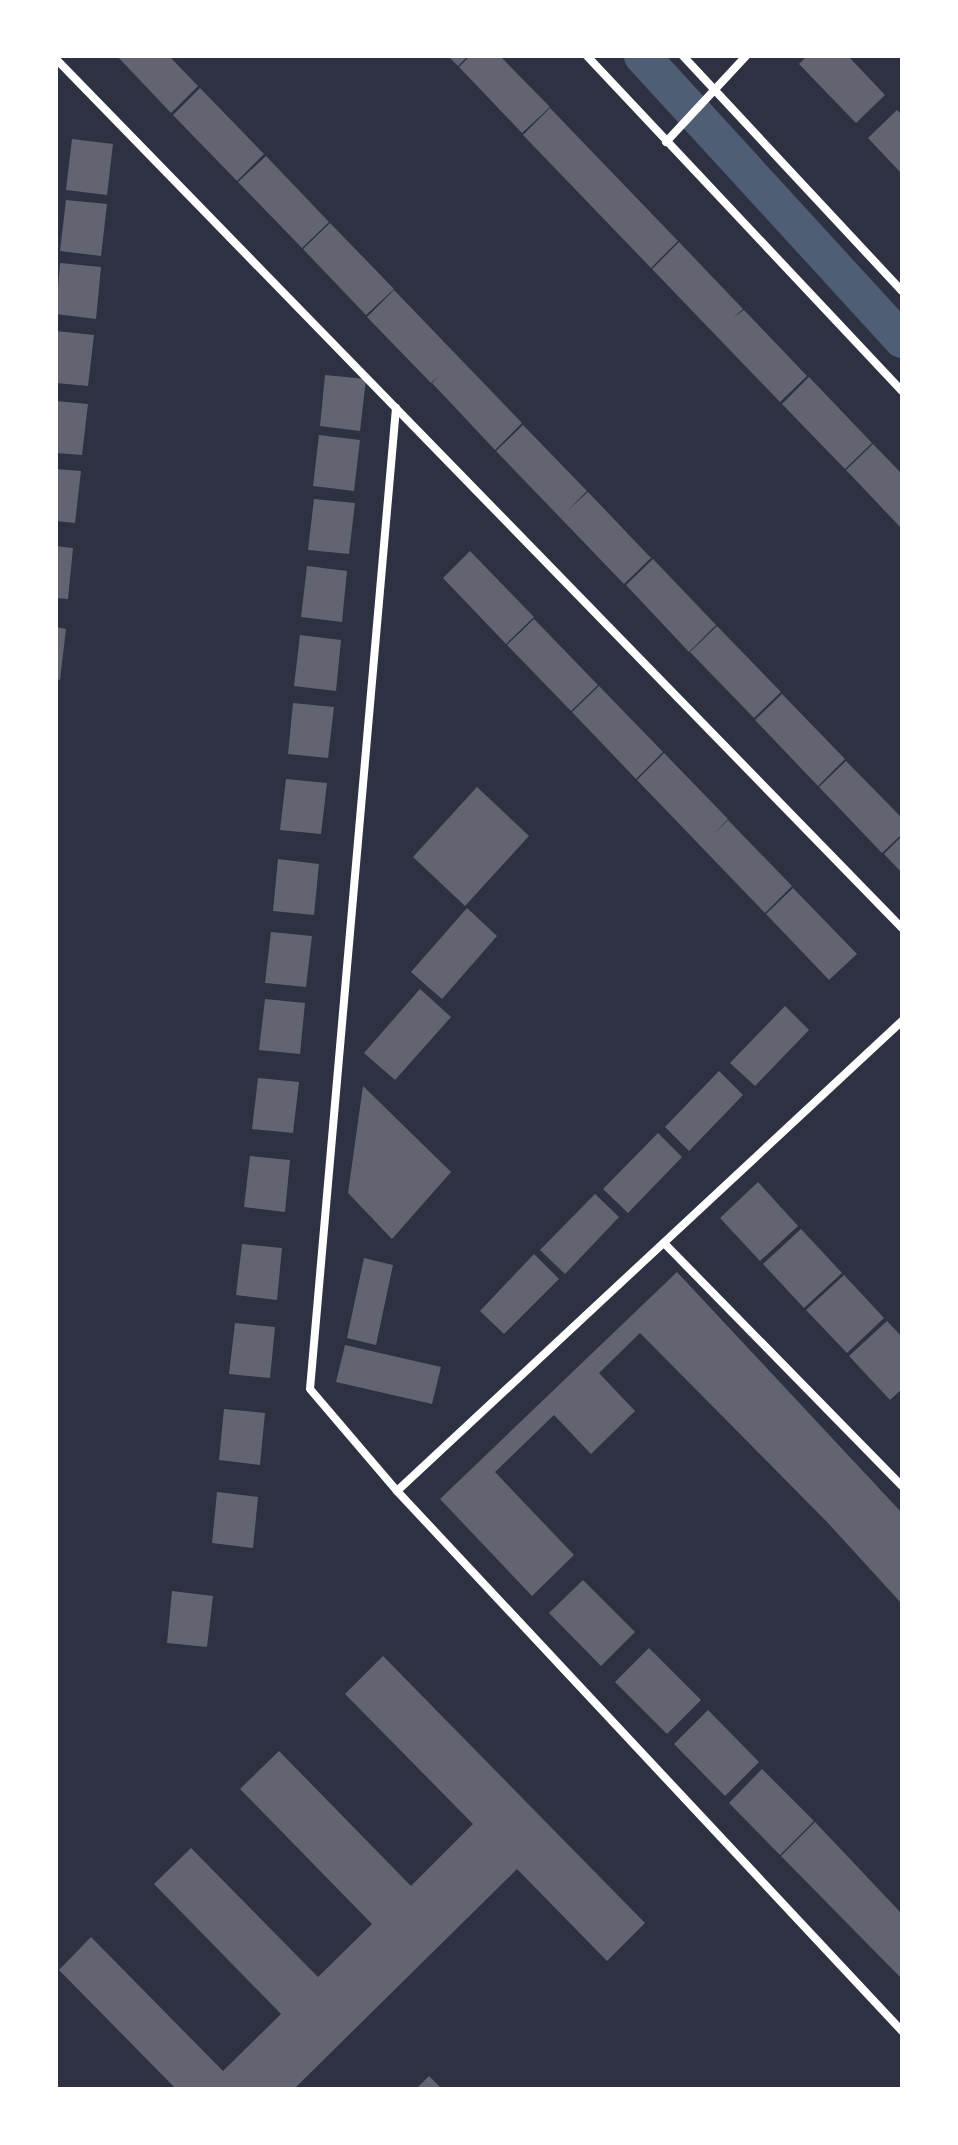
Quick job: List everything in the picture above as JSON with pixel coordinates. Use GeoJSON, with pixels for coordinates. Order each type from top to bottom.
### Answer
{"type":"FeatureCollection","features":[{"type":"Feature","properties":{"kind":"street"},"geometry":{"type":"LineString","coordinates":[[587,56],[902,391]]}},
{"type":"Feature","properties":{"kind":"street"},"geometry":{"type":"LineString","coordinates":[[683,56],[902,291]]}},
{"type":"Feature","properties":{"kind":"street"},"geometry":{"type":"LineString","coordinates":[[666,142],[746,56]]}},
{"type":"Feature","properties":{"kind":"street"},"geometry":{"type":"LineString","coordinates":[[56,59],[902,928]]}},
{"type":"Feature","properties":{"kind":"street"},"geometry":{"type":"LineString","coordinates":[[396,408],[310,1389],[397,1491],[902,2031]]}},
{"type":"Feature","properties":{"kind":"street"},"geometry":{"type":"LineString","coordinates":[[397,1491],[902,1021]]}},
{"type":"Feature","properties":{"kind":"street"},"geometry":{"type":"LineString","coordinates":[[664,1243],[902,1486]]}},
{"type":"Feature","properties":{"kind":"building"},"geometry":{"type":"Polygon","coordinates":[[[117,56],[169,56],[198,86],[171,113],[117,56]]]}},
{"type":"Feature","properties":{"kind":"building"},"geometry":{"type":"Polygon","coordinates":[[[448,56],[468,56],[458,66],[448,56]]]}},
{"type":"Feature","properties":{"kind":"building"},"geometry":{"type":"Polygon","coordinates":[[[470,56],[500,56],[550,107],[522,133],[459,67],[470,56]]]}},
{"type":"Feature","properties":{"kind":"building"},"geometry":{"type":"Polygon","coordinates":[[[807,56],[848,56],[885,95],[856,123],[799,64],[807,56]]]}},
{"type":"Feature","properties":{"kind":"building"},"geometry":{"type":"Polygon","coordinates":[[[200,88],[264,154],[237,181],[173,115],[200,88]]]}},
{"type":"Feature","properties":{"kind":"building"},"geometry":{"type":"Polygon","coordinates":[[[550,108],[678,241],[651,268],[523,135],[550,108]]]}},
{"type":"Feature","properties":{"kind":"building"},"geometry":{"type":"Polygon","coordinates":[[[897,110],[902,115],[902,174],[868,138],[897,110]]]}},
{"type":"Feature","properties":{"kind":"building"},"geometry":{"type":"Polygon","coordinates":[[[72,139],[113,144],[107,195],[66,190],[72,139]]]}},
{"type":"Feature","properties":{"kind":"building"},"geometry":{"type":"Polygon","coordinates":[[[266,156],[329,222],[302,248],[238,182],[266,156]]]}},
{"type":"Feature","properties":{"kind":"building"},"geometry":{"type":"Polygon","coordinates":[[[66,200],[107,204],[101,256],[60,251],[66,200]]]}},
{"type":"Feature","properties":{"kind":"building"},"geometry":{"type":"Polygon","coordinates":[[[330,223],[394,289],[366,315],[303,249],[330,223]]]}},
{"type":"Feature","properties":{"kind":"building"},"geometry":{"type":"Polygon","coordinates":[[[679,242],[743,309],[734,317],[744,310],[807,376],[780,402],[652,269],[679,242]]]}},
{"type":"Feature","properties":{"kind":"building"},"geometry":{"type":"Polygon","coordinates":[[[60,263],[101,267],[96,319],[56,314],[60,263]]]}},
{"type":"Feature","properties":{"kind":"building"},"geometry":{"type":"Polygon","coordinates":[[[394,290],[522,423],[495,450],[432,383],[440,375],[431,383],[367,317],[394,290]]]}},
{"type":"Feature","properties":{"kind":"building"},"geometry":{"type":"Polygon","coordinates":[[[56,331],[94,335],[88,386],[56,383],[56,331]]]}},
{"type":"Feature","properties":{"kind":"building"},"geometry":{"type":"Polygon","coordinates":[[[325,375],[366,379],[360,431],[320,426],[325,375]]]}},
{"type":"Feature","properties":{"kind":"building"},"geometry":{"type":"Polygon","coordinates":[[[809,377],[872,443],[845,469],[782,404],[809,377]]]}},
{"type":"Feature","properties":{"kind":"building"},"geometry":{"type":"Polygon","coordinates":[[[56,401],[88,404],[82,455],[56,453],[56,401]]]}},
{"type":"Feature","properties":{"kind":"building"},"geometry":{"type":"Polygon","coordinates":[[[523,425],[587,491],[568,510],[588,492],[651,558],[624,584],[496,451],[523,425]]]}},
{"type":"Feature","properties":{"kind":"building"},"geometry":{"type":"Polygon","coordinates":[[[319,435],[360,440],[354,491],[313,486],[319,435]]]}},
{"type":"Feature","properties":{"kind":"building"},"geometry":{"type":"Polygon","coordinates":[[[873,444],[902,474],[902,529],[846,470],[873,444]]]}},
{"type":"Feature","properties":{"kind":"building"},"geometry":{"type":"Polygon","coordinates":[[[56,469],[81,471],[75,523],[56,521],[56,469]]]}},
{"type":"Feature","properties":{"kind":"building"},"geometry":{"type":"Polygon","coordinates":[[[314,499],[355,503],[349,554],[308,550],[314,499]]]}},
{"type":"Feature","properties":{"kind":"building"},"geometry":{"type":"Polygon","coordinates":[[[56,546],[73,548],[68,599],[56,598],[56,546]]]}},
{"type":"Feature","properties":{"kind":"building"},"geometry":{"type":"Polygon","coordinates":[[[470,551],[534,617],[506,644],[443,578],[470,551]]]}},
{"type":"Feature","properties":{"kind":"building"},"geometry":{"type":"Polygon","coordinates":[[[653,559],[716,625],[689,652],[626,585],[653,559]]]}},
{"type":"Feature","properties":{"kind":"building"},"geometry":{"type":"Polygon","coordinates":[[[307,566],[347,571],[342,622],[301,617],[307,566]]]}},
{"type":"Feature","properties":{"kind":"building"},"geometry":{"type":"Polygon","coordinates":[[[534,619],[598,685],[571,711],[507,645],[534,619]]]}},
{"type":"Feature","properties":{"kind":"building"},"geometry":{"type":"Polygon","coordinates":[[[717,626],[781,692],[754,718],[690,652],[717,626]]]}},
{"type":"Feature","properties":{"kind":"building"},"geometry":{"type":"Polygon","coordinates":[[[56,627],[66,629],[60,680],[56,679],[56,627]]]}},
{"type":"Feature","properties":{"kind":"building"},"geometry":{"type":"Polygon","coordinates":[[[300,635],[341,640],[336,691],[294,686],[300,635]]]}},
{"type":"Feature","properties":{"kind":"building"},"geometry":{"type":"Polygon","coordinates":[[[599,686],[663,752],[636,779],[572,712],[599,686]]]}},
{"type":"Feature","properties":{"kind":"building"},"geometry":{"type":"Polygon","coordinates":[[[782,694],[845,759],[818,786],[755,720],[782,694]]]}},
{"type":"Feature","properties":{"kind":"building"},"geometry":{"type":"Polygon","coordinates":[[[293,703],[334,707],[328,758],[288,754],[293,703]]]}},
{"type":"Feature","properties":{"kind":"building"},"geometry":{"type":"Polygon","coordinates":[[[664,753],[728,819],[713,835],[728,820],[792,886],[765,913],[637,780],[664,753]]]}},
{"type":"Feature","properties":{"kind":"building"},"geometry":{"type":"Polygon","coordinates":[[[846,761],[902,818],[902,834],[882,853],[819,787],[846,761]]]}},
{"type":"Feature","properties":{"kind":"building"},"geometry":{"type":"Polygon","coordinates":[[[286,779],[327,783],[321,834],[280,830],[286,779]]]}},
{"type":"Feature","properties":{"kind":"building"},"geometry":{"type":"Polygon","coordinates":[[[477,787],[529,836],[465,906],[413,857],[477,787]]]}},
{"type":"Feature","properties":{"kind":"building"},"geometry":{"type":"Polygon","coordinates":[[[902,836],[902,873],[884,854],[902,836]]]}},
{"type":"Feature","properties":{"kind":"building"},"geometry":{"type":"Polygon","coordinates":[[[278,859],[319,864],[314,915],[273,911],[278,859]]]}},
{"type":"Feature","properties":{"kind":"building"},"geometry":{"type":"Polygon","coordinates":[[[793,888],[857,954],[829,980],[766,914],[793,888]]]}},
{"type":"Feature","properties":{"kind":"building"},"geometry":{"type":"Polygon","coordinates":[[[467,908],[497,936],[442,999],[411,972],[467,908]]]}},
{"type":"Feature","properties":{"kind":"building"},"geometry":{"type":"Polygon","coordinates":[[[271,932],[312,936],[306,987],[265,983],[271,932]]]}},
{"type":"Feature","properties":{"kind":"building"},"geometry":{"type":"Polygon","coordinates":[[[420,989],[451,1017],[395,1080],[364,1053],[420,989]]]}},
{"type":"Feature","properties":{"kind":"building"},"geometry":{"type":"Polygon","coordinates":[[[265,999],[305,1003],[300,1054],[259,1050],[265,999]]]}},
{"type":"Feature","properties":{"kind":"building"},"geometry":{"type":"Polygon","coordinates":[[[785,1006],[809,1030],[755,1086],[730,1063],[785,1006]]]}},
{"type":"Feature","properties":{"kind":"building"},"geometry":{"type":"Polygon","coordinates":[[[719,1071],[743,1095],[689,1151],[665,1127],[719,1071]]]}},
{"type":"Feature","properties":{"kind":"building"},"geometry":{"type":"Polygon","coordinates":[[[258,1078],[299,1082],[293,1133],[252,1129],[258,1078]]]}},
{"type":"Feature","properties":{"kind":"building"},"geometry":{"type":"Polygon","coordinates":[[[363,1086],[451,1172],[392,1239],[348,1193],[363,1086]]]}},
{"type":"Feature","properties":{"kind":"building"},"geometry":{"type":"Polygon","coordinates":[[[658,1133],[682,1157],[628,1213],[603,1189],[658,1133]]]}},
{"type":"Feature","properties":{"kind":"building"},"geometry":{"type":"Polygon","coordinates":[[[250,1156],[290,1160],[285,1212],[244,1207],[250,1156]]]}},
{"type":"Feature","properties":{"kind":"building"},"geometry":{"type":"Polygon","coordinates":[[[758,1182],[798,1226],[760,1261],[720,1218],[758,1182]]]}},
{"type":"Feature","properties":{"kind":"building"},"geometry":{"type":"Polygon","coordinates":[[[595,1194],[619,1217],[565,1274],[540,1250],[595,1194]]]}},
{"type":"Feature","properties":{"kind":"building"},"geometry":{"type":"Polygon","coordinates":[[[801,1229],[842,1273],[804,1308],[763,1264],[801,1229]]]}},
{"type":"Feature","properties":{"kind":"building"},"geometry":{"type":"Polygon","coordinates":[[[242,1244],[282,1248],[277,1300],[236,1295],[242,1244]]]}},
{"type":"Feature","properties":{"kind":"building"},"geometry":{"type":"Polygon","coordinates":[[[534,1254],[559,1279],[504,1334],[480,1311],[534,1254]]]}},
{"type":"Feature","properties":{"kind":"building"},"geometry":{"type":"Polygon","coordinates":[[[364,1258],[393,1265],[376,1345],[347,1338],[364,1258]]]}},
{"type":"Feature","properties":{"kind":"building"},"geometry":{"type":"Polygon","coordinates":[[[677,1272],[902,1513],[902,1604],[827,1522],[640,1333],[599,1373],[635,1411],[591,1454],[554,1415],[495,1472],[574,1555],[532,1596],[440,1499],[677,1272]]]}},
{"type":"Feature","properties":{"kind":"building"},"geometry":{"type":"Polygon","coordinates":[[[844,1275],[884,1318],[847,1353],[806,1310],[844,1275]]]}},
{"type":"Feature","properties":{"kind":"building"},"geometry":{"type":"Polygon","coordinates":[[[887,1321],[902,1337],[902,1389],[890,1400],[849,1356],[887,1321]]]}},
{"type":"Feature","properties":{"kind":"building"},"geometry":{"type":"Polygon","coordinates":[[[235,1323],[275,1327],[270,1378],[229,1374],[235,1323]]]}},
{"type":"Feature","properties":{"kind":"building"},"geometry":{"type":"Polygon","coordinates":[[[345,1345],[441,1367],[432,1404],[336,1382],[345,1345]]]}},
{"type":"Feature","properties":{"kind":"building"},"geometry":{"type":"Polygon","coordinates":[[[224,1409],[265,1413],[260,1465],[219,1460],[224,1409]]]}},
{"type":"Feature","properties":{"kind":"building"},"geometry":{"type":"Polygon","coordinates":[[[217,1492],[258,1497],[253,1548],[212,1543],[217,1492]]]}},
{"type":"Feature","properties":{"kind":"building"},"geometry":{"type":"Polygon","coordinates":[[[583,1580],[635,1632],[601,1666],[549,1613],[583,1580]]]}},
{"type":"Feature","properties":{"kind":"building"},"geometry":{"type":"Polygon","coordinates":[[[172,1591],[213,1596],[207,1647],[167,1643],[172,1591]]]}},
{"type":"Feature","properties":{"kind":"building"},"geometry":{"type":"Polygon","coordinates":[[[649,1648],[701,1700],[667,1734],[615,1682],[649,1648]]]}},
{"type":"Feature","properties":{"kind":"building"},"geometry":{"type":"Polygon","coordinates":[[[383,1656],[645,1923],[607,1961],[517,1869],[294,2089],[176,2089],[59,1970],[91,1937],[223,2071],[281,2014],[154,1884],[191,1848],[318,1977],[372,1924],[240,1789],[279,1751],[411,1886],[473,1824],[345,1694],[383,1656]]]}},
{"type":"Feature","properties":{"kind":"building"},"geometry":{"type":"Polygon","coordinates":[[[708,1710],[759,1762],[725,1796],[674,1744],[708,1710]]]}},
{"type":"Feature","properties":{"kind":"building"},"geometry":{"type":"Polygon","coordinates":[[[762,1769],[814,1821],[780,1855],[729,1803],[762,1769]]]}},
{"type":"Feature","properties":{"kind":"building"},"geometry":{"type":"Polygon","coordinates":[[[815,1822],[902,1914],[902,1979],[781,1856],[815,1822]]]}},
{"type":"Feature","properties":{"kind":"building"},"geometry":{"type":"Polygon","coordinates":[[[429,2076],[442,2089],[416,2089],[429,2076]]]}},
{"type":"Feature","properties":{"kind":"waterway"},"geometry":{"type":"LineString","coordinates":[[642,56],[902,340]]}}]}
